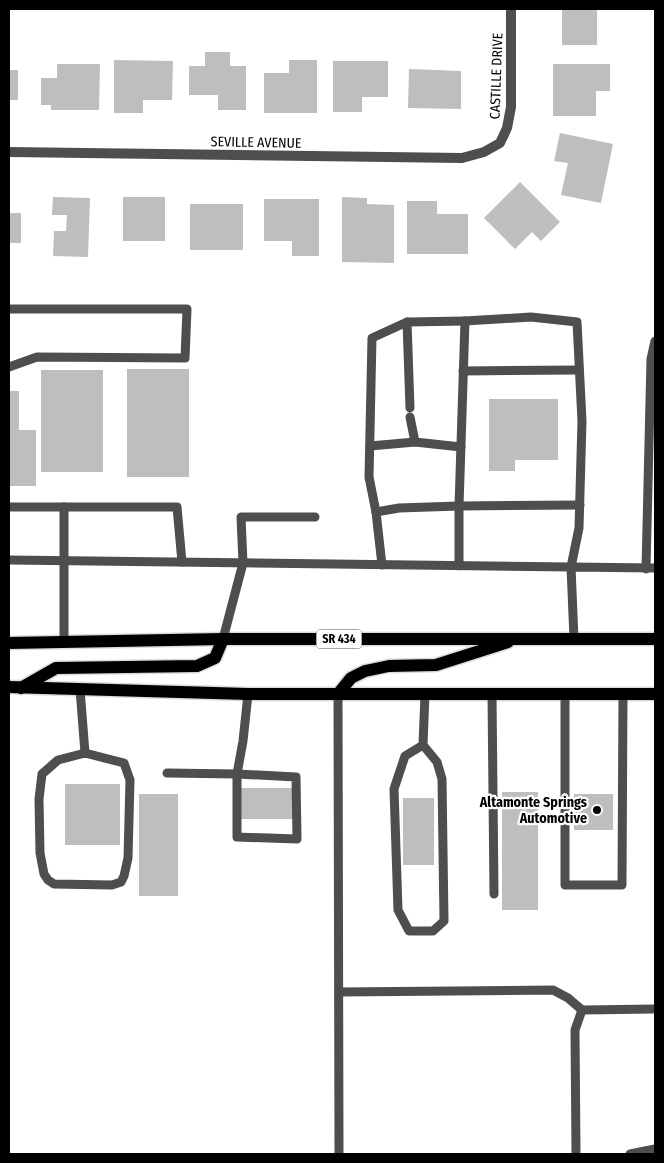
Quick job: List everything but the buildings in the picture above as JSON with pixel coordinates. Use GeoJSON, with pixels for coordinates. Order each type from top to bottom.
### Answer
{"type":"FeatureCollection","features":[{"type":"Feature","properties":{"kind":"main road"},"geometry":{"type":"LineString","coordinates":[[338,694],[351,678],[365,671],[390,666],[436,665],[520,638]]}},
{"type":"Feature","properties":{"kind":"main road","name":"SR 434"},"geometry":{"type":"LineString","coordinates":[[9,643],[223,639],[655,638]]}},
{"type":"Feature","properties":{"kind":"main road"},"geometry":{"type":"LineString","coordinates":[[15,688],[56,668],[197,666],[215,658],[223,639]]}},
{"type":"Feature","properties":{"kind":"main road"},"geometry":{"type":"LineString","coordinates":[[15,688],[248,694],[655,694]]}},
{"type":"Feature","properties":{"kind":"street","name":"CASTILLE DRIVE"},"geometry":{"type":"LineString","coordinates":[[500,143],[507,128],[511,107],[511,9]]}},
{"type":"Feature","properties":{"kind":"street","name":"SEVILLE AVENUE"},"geometry":{"type":"LineString","coordinates":[[9,152],[462,158],[484,152],[500,143]]}},
{"type":"Feature","properties":{"kind":"lane"},"geometry":{"type":"LineString","coordinates":[[9,309],[187,309],[185,358],[37,357],[9,367]]}},
{"type":"Feature","properties":{"kind":"lane"},"geometry":{"type":"LineString","coordinates":[[382,565],[376,512],[369,477],[372,338],[407,322],[531,317],[577,322],[582,421],[580,528],[571,568],[574,638]]}},
{"type":"Feature","properties":{"kind":"lane"},"geometry":{"type":"LineString","coordinates":[[459,566],[460,447],[465,320]]}},
{"type":"Feature","properties":{"kind":"lane"},"geometry":{"type":"LineString","coordinates":[[407,322],[410,412],[415,442]]}},
{"type":"Feature","properties":{"kind":"lane"},"geometry":{"type":"LineString","coordinates":[[9,560],[651,568],[653,359],[655,341]]}},
{"type":"Feature","properties":{"kind":"lane"},"geometry":{"type":"LineString","coordinates":[[463,371],[580,370]]}},
{"type":"Feature","properties":{"kind":"lane"},"geometry":{"type":"LineString","coordinates":[[370,446],[415,442],[460,447]]}},
{"type":"Feature","properties":{"kind":"lane"},"geometry":{"type":"LineString","coordinates":[[376,512],[399,508],[580,505]]}},
{"type":"Feature","properties":{"kind":"lane"},"geometry":{"type":"LineString","coordinates":[[9,507],[177,507],[182,562]]}},
{"type":"Feature","properties":{"kind":"lane"},"geometry":{"type":"LineString","coordinates":[[64,507],[64,642]]}},
{"type":"Feature","properties":{"kind":"lane"},"geometry":{"type":"LineString","coordinates":[[223,639],[243,563],[241,517],[315,517]]}},
{"type":"Feature","properties":{"kind":"lane"},"geometry":{"type":"LineString","coordinates":[[80,689],[85,753]]}},
{"type":"Feature","properties":{"kind":"lane"},"geometry":{"type":"LineString","coordinates":[[167,773],[236,774],[296,777],[297,839],[236,837],[236,774],[244,741],[248,694]]}},
{"type":"Feature","properties":{"kind":"lane"},"geometry":{"type":"LineString","coordinates":[[338,694],[339,1154]]}},
{"type":"Feature","properties":{"kind":"lane"},"geometry":{"type":"LineString","coordinates":[[423,745],[404,756],[394,789],[398,910],[409,931],[433,931],[444,921],[442,779],[437,762],[423,745],[425,694]]}},
{"type":"Feature","properties":{"kind":"lane"},"geometry":{"type":"LineString","coordinates":[[492,694],[494,894]]}},
{"type":"Feature","properties":{"kind":"lane"},"geometry":{"type":"LineString","coordinates":[[565,694],[565,885],[622,885],[623,694]]}},
{"type":"Feature","properties":{"kind":"lane"},"geometry":{"type":"LineString","coordinates":[[85,753],[124,763],[130,780],[128,858],[121,882],[112,885],[54,884],[44,874],[40,853],[39,799],[42,774],[58,760],[85,753]]}},
{"type":"Feature","properties":{"kind":"lane"},"geometry":{"type":"LineString","coordinates":[[339,992],[553,990],[568,998],[582,1010],[655,1009]]}},
{"type":"Feature","properties":{"kind":"lane"},"geometry":{"type":"LineString","coordinates":[[576,1154],[575,1030],[582,1010]]}},
{"type":"Feature","properties":{"kind":"lane"},"geometry":{"type":"LineString","coordinates":[[630,1154],[655,1149]]}},
{"type":"Feature","properties":{"kind":"place","name":"Altamonte Springs Automotive"},"geometry":{"type":"Point","coordinates":[597,810]}}]}
